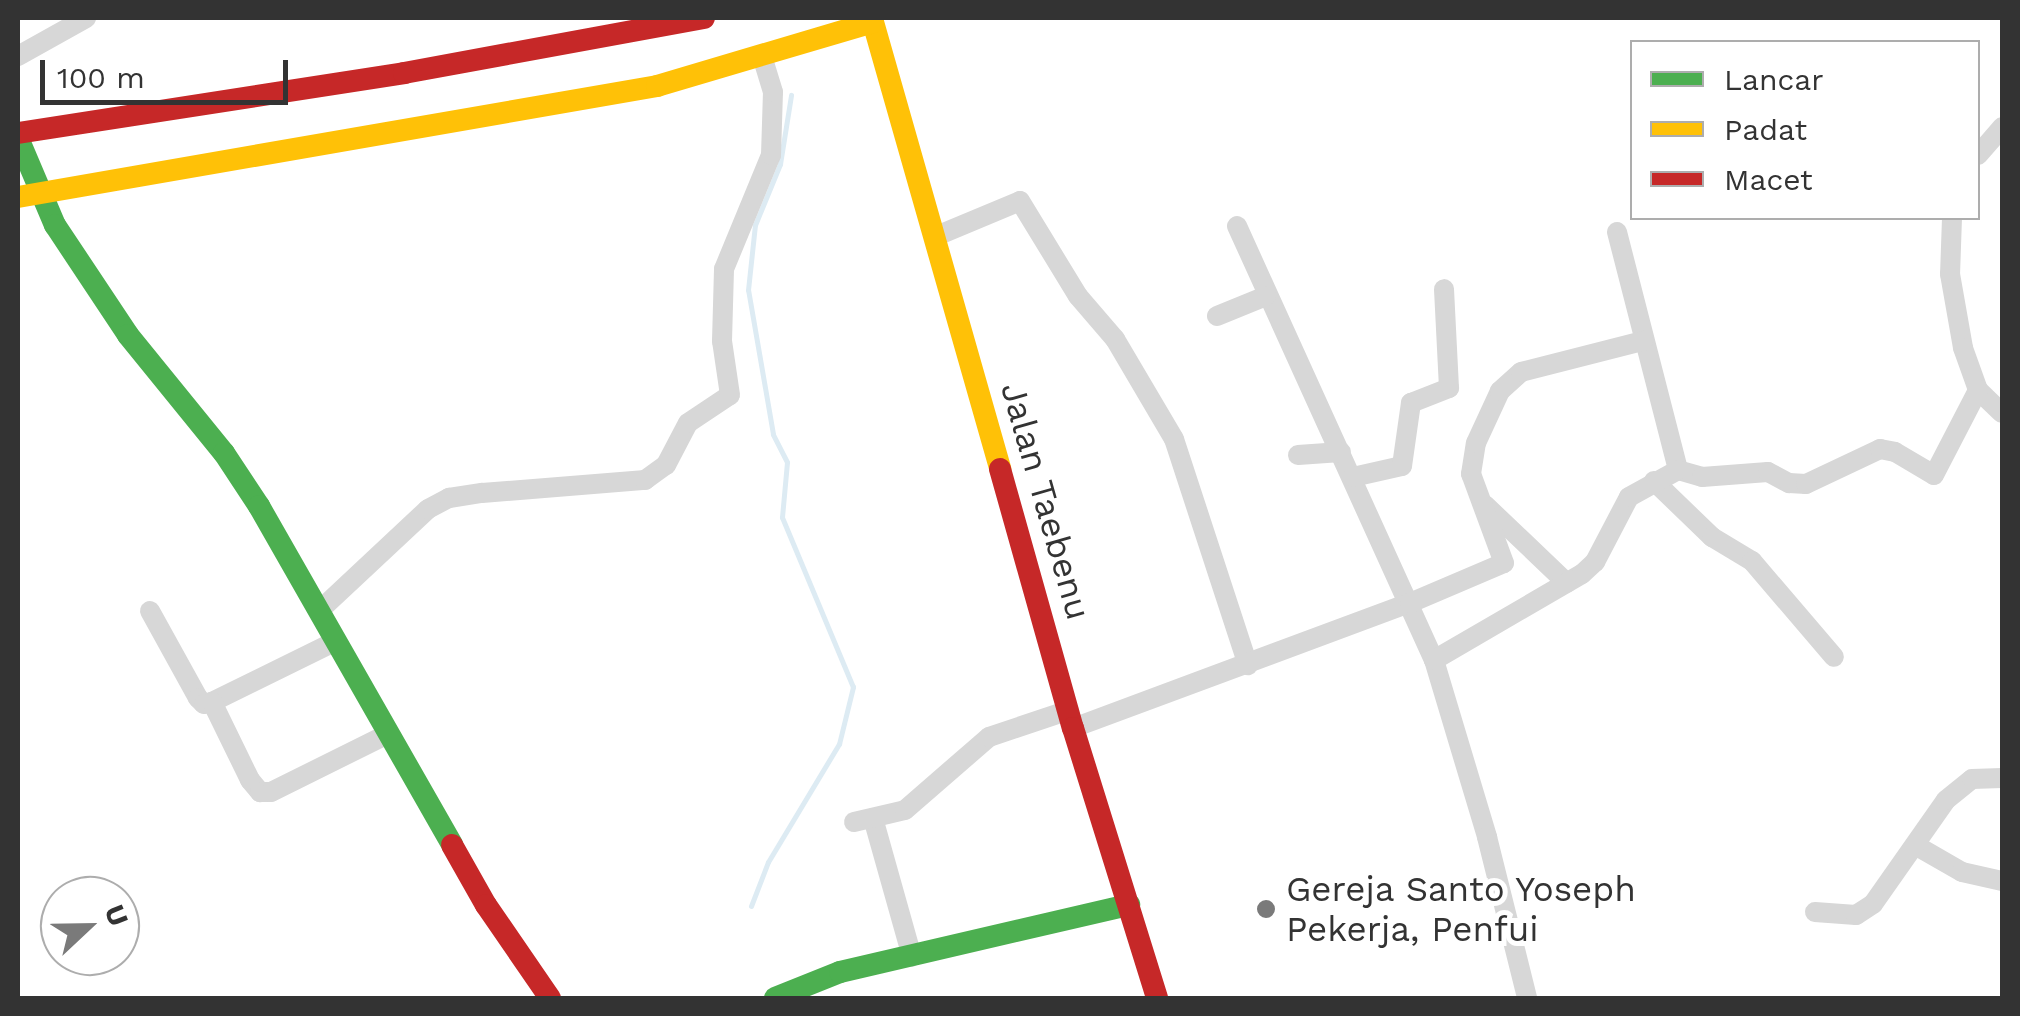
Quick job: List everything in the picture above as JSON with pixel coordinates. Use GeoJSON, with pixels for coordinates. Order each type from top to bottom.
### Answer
{"type":"FeatureCollection","features":[{"type":"Feature","properties":{"kind":"main road"},"geometry":{"type":"LineString","coordinates":[[550,998],[486,905],[334,642],[320,610],[224,453],[128,335],[55,225],[18,136],[404,73],[704,18]]}},
{"type":"Feature","properties":{"kind":"main road","name":"Jalan Taebenu"},"geometry":{"type":"LineString","coordinates":[[762,56],[873,22],[1071,719],[1157,998]]}},
{"type":"Feature","properties":{"kind":"main road"},"geometry":{"type":"LineString","coordinates":[[18,197],[640,89],[762,56]]}},
{"type":"Feature","properties":{"kind":"main road"},"geometry":{"type":"LineString","coordinates":[[776,998],[840,972],[1130,906]]}},
{"type":"Feature","properties":{"kind":"street"},"geometry":{"type":"LineString","coordinates":[[18,56],[86,18]]}},
{"type":"Feature","properties":{"kind":"street"},"geometry":{"type":"LineString","coordinates":[[320,610],[428,508],[449,498],[482,493],[645,480],[666,465],[688,423],[730,395],[722,341],[724,270],[770,154],[774,92],[762,56]]}},
{"type":"Feature","properties":{"kind":"street"},"geometry":{"type":"LineString","coordinates":[[1980,153],[2002,128]]}},
{"type":"Feature","properties":{"kind":"street"},"geometry":{"type":"LineString","coordinates":[[934,237],[1020,201],[1078,296],[1115,339],[1174,438],[1248,666]]}},
{"type":"Feature","properties":{"kind":"street"},"geometry":{"type":"LineString","coordinates":[[1952,220],[1950,274],[1956,316],[1978,390],[2002,413]]}},
{"type":"Feature","properties":{"kind":"street"},"geometry":{"type":"LineString","coordinates":[[1237,226],[1434,660],[1492,856],[1527,998]]}},
{"type":"Feature","properties":{"kind":"street"},"geometry":{"type":"LineString","coordinates":[[1617,232],[1678,470]]}},
{"type":"Feature","properties":{"kind":"street"},"geometry":{"type":"LineString","coordinates":[[1354,477],[1402,466],[1412,403],[1449,388],[1444,289]]}},
{"type":"Feature","properties":{"kind":"street"},"geometry":{"type":"LineString","coordinates":[[1217,316],[1266,296]]}},
{"type":"Feature","properties":{"kind":"street"},"geometry":{"type":"LineString","coordinates":[[912,956],[864,820],[892,816],[918,801],[989,737],[1071,719],[1248,666],[1504,563],[1471,474],[1472,458],[1486,416],[1510,381],[1530,370],[1644,341]]}},
{"type":"Feature","properties":{"kind":"street"},"geometry":{"type":"LineString","coordinates":[[1434,660],[1567,583],[1595,562],[1628,497],[1678,470],[1702,478],[1768,472],[1789,483],[1806,484],[1880,450],[1895,452],[1934,475],[1978,390]]}},
{"type":"Feature","properties":{"kind":"street"},"geometry":{"type":"LineString","coordinates":[[1298,454],[1342,452]]}},
{"type":"Feature","properties":{"kind":"street"},"geometry":{"type":"LineString","coordinates":[[1654,482],[1712,537],[1752,561],[1834,657]]}},
{"type":"Feature","properties":{"kind":"street"},"geometry":{"type":"LineString","coordinates":[[1480,500],[1567,583]]}},
{"type":"Feature","properties":{"kind":"street"},"geometry":{"type":"LineString","coordinates":[[150,611],[204,704],[334,642]]}},
{"type":"Feature","properties":{"kind":"street"},"geometry":{"type":"LineString","coordinates":[[212,702],[260,792],[271,792],[388,734]]}},
{"type":"Feature","properties":{"kind":"street"},"geometry":{"type":"LineString","coordinates":[[1815,912],[1856,914],[1873,904],[1933,816],[1958,790],[1972,780],[2002,778]]}},
{"type":"Feature","properties":{"kind":"street"},"geometry":{"type":"LineString","coordinates":[[1915,844],[1962,872],[2002,881]]}},
{"type":"Feature","properties":{"kind":"waterway"},"geometry":{"type":"LineString","coordinates":[[751,906],[768,862],[839,744],[853,687],[782,517],[787,462],[773,434],[748,290],[755,225],[780,164],[791,95]]}},
{"type":"Feature","properties":{"kind":"traffic: fast"},"geometry":{"type":"LineString","coordinates":[[18,138],[55,225],[128,335],[224,453],[259,506],[452,845]]}},
{"type":"Feature","properties":{"kind":"traffic: fast"},"geometry":{"type":"LineString","coordinates":[[775,998],[840,972],[1129,905]]}},
{"type":"Feature","properties":{"kind":"traffic: slow"},"geometry":{"type":"LineString","coordinates":[[873,22],[1000,469]]}},
{"type":"Feature","properties":{"kind":"traffic: slow"},"geometry":{"type":"LineString","coordinates":[[18,197],[657,86],[873,22]]}},
{"type":"Feature","properties":{"kind":"traffic: jam"},"geometry":{"type":"LineString","coordinates":[[18,133],[404,73],[704,18]]}},
{"type":"Feature","properties":{"kind":"traffic: jam"},"geometry":{"type":"LineString","coordinates":[[1000,469],[1073,728],[1157,998]]}},
{"type":"Feature","properties":{"kind":"traffic: jam"},"geometry":{"type":"LineString","coordinates":[[452,845],[486,905],[550,998]]}},
{"type":"Feature","properties":{"kind":"place","name":"Gereja Santo Yoseph Pekerja, Penfui"},"geometry":{"type":"Point","coordinates":[1266,909]}}]}
